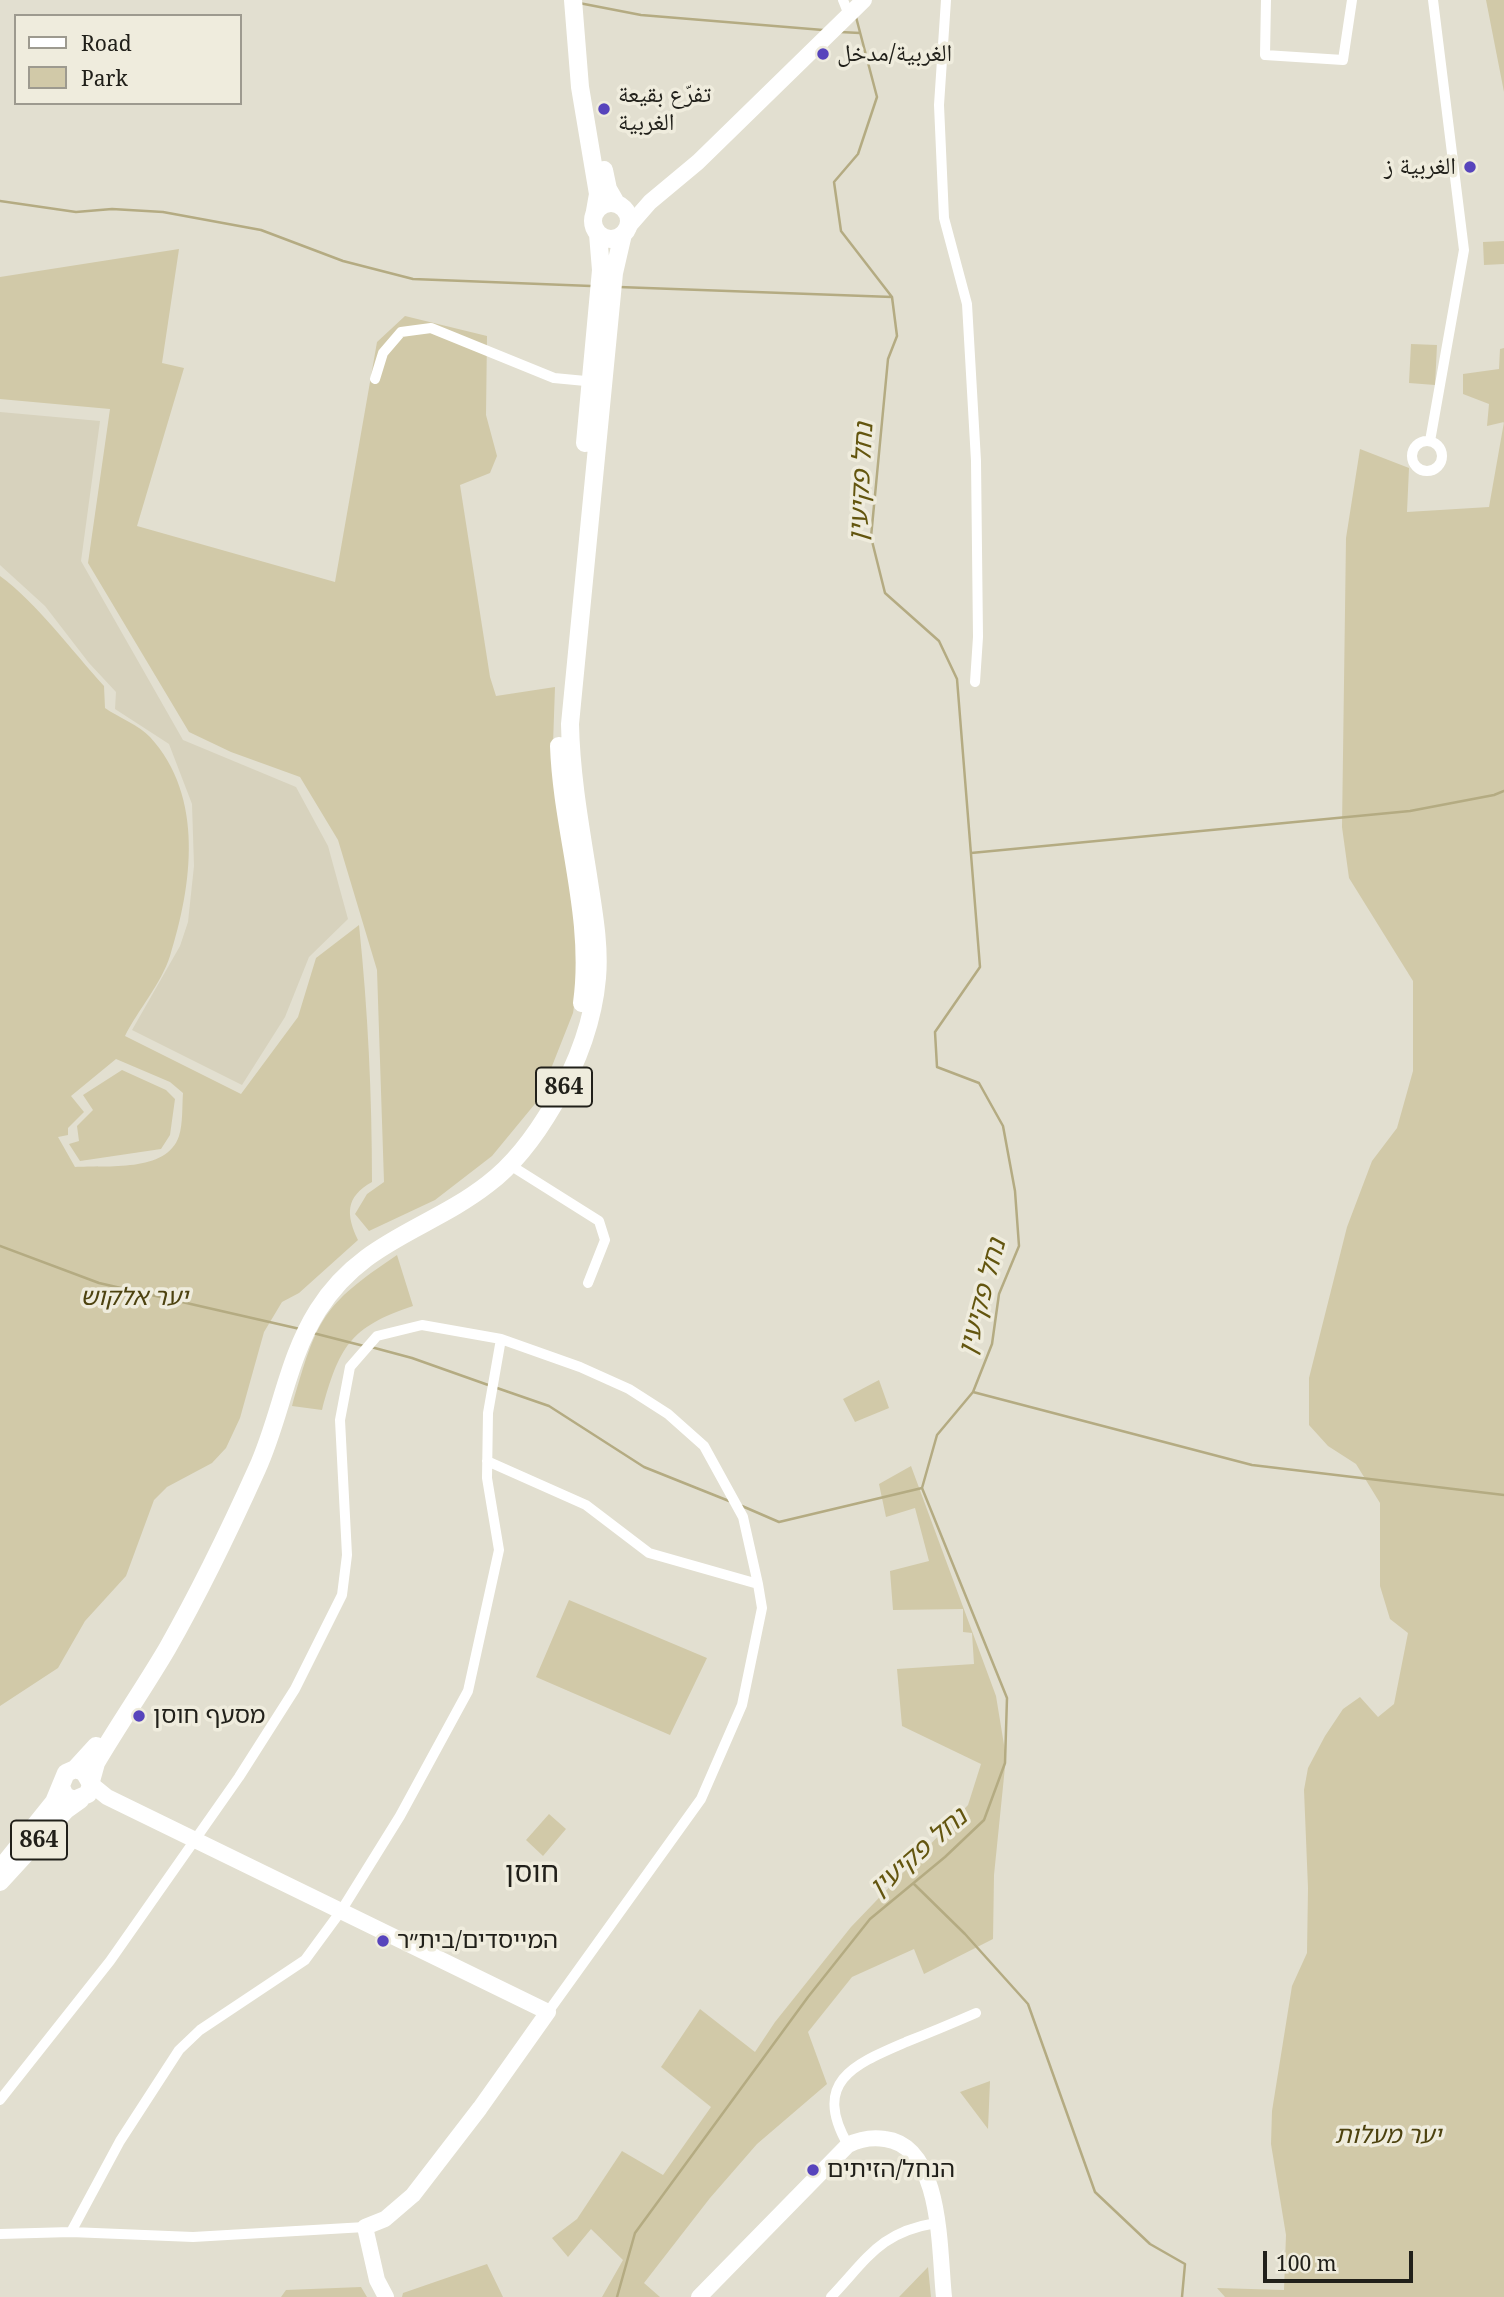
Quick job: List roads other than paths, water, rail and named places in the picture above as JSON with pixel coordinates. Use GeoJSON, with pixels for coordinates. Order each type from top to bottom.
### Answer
{"type":"FeatureCollection","features":[{"type":"Feature","properties":{"kind":"main road"},"geometry":{"type":"LineString","coordinates":[[575,0],[606,179],[628,215],[626,230],[609,239],[598,234],[593,223],[598,194],[580,87],[575,0]]}},
{"type":"Feature","properties":{"kind":"main road"},"geometry":{"type":"LineString","coordinates":[[595,211],[604,203],[619,204]]}},
{"type":"Feature","properties":{"kind":"main road","name":"864"},"geometry":{"type":"LineString","coordinates":[[0,1882],[86,1791],[100,1756],[169,1645],[254,1476],[294,1357],[319,1308],[344,1278],[370,1254],[398,1235],[476,1193],[510,1166],[535,1134],[570,1074],[590,1020],[597,981],[595,919],[574,789],[570,724],[614,273],[626,230]]}},
{"type":"Feature","properties":{"kind":"main road","name":"864"},"geometry":{"type":"LineString","coordinates":[[75,1769],[94,1750],[176,1614],[252,1460],[285,1353],[310,1306],[333,1277],[373,1241],[460,1193],[500,1162],[536,1115],[568,1053],[581,1009],[585,946],[562,789],[559,714],[602,257],[598,234]]}},
{"type":"Feature","properties":{"kind":"main road"},"geometry":{"type":"LineString","coordinates":[[75,1769],[85,1772],[86,1791],[69,1799],[61,1787],[63,1777],[75,1769]]}},
{"type":"Feature","properties":{"kind":"main road","name":"864"},"geometry":{"type":"LineString","coordinates":[[0,1869],[54,1802],[61,1787]]}},
{"type":"Feature","properties":{"kind":"street"},"geometry":{"type":"LineString","coordinates":[[626,230],[650,202],[698,162],[846,7],[864,0]]}},
{"type":"Feature","properties":{"kind":"street"},"geometry":{"type":"LineString","coordinates":[[946,0],[939,117],[944,218],[967,304],[976,461],[978,637],[975,682]]}},
{"type":"Feature","properties":{"kind":"street"},"geometry":{"type":"LineString","coordinates":[[1266,0],[1265,55],[1343,60],[1352,0]]}},
{"type":"Feature","properties":{"kind":"street"},"geometry":{"type":"LineString","coordinates":[[1430,442],[1464,250],[1433,0]]}},
{"type":"Feature","properties":{"kind":"street"},"geometry":{"type":"LineString","coordinates":[[619,204],[636,207],[650,202]]}},
{"type":"Feature","properties":{"kind":"street"},"geometry":{"type":"LineString","coordinates":[[375,379],[383,353],[401,332],[431,328],[554,378],[590,383],[599,380],[605,366]]}},
{"type":"Feature","properties":{"kind":"street"},"geometry":{"type":"LineString","coordinates":[[510,1166],[599,1221],[606,1240],[588,1283]]}},
{"type":"Feature","properties":{"kind":"street"},"geometry":{"type":"LineString","coordinates":[[0,2100],[110,1961],[195,1840],[295,1689],[342,1595],[347,1555],[340,1420],[350,1367],[377,1336],[422,1325],[501,1339],[580,1367],[629,1389],[668,1414],[704,1446],[743,1517],[762,1608],[742,1705],[701,1799],[481,2108],[413,2195],[396,2211],[365,2227],[193,2237],[71,2232],[0,2234]]}},
{"type":"Feature","properties":{"kind":"street"},"geometry":{"type":"LineString","coordinates":[[71,2232],[120,2141],[179,2050],[200,2029],[305,1959],[341,1911],[400,1816],[468,1691],[488,1613],[499,1549],[486,1478],[488,1413],[501,1339]]}},
{"type":"Feature","properties":{"kind":"street"},"geometry":{"type":"LineString","coordinates":[[487,1461],[586,1505],[649,1553],[758,1584]]}},
{"type":"Feature","properties":{"kind":"street"},"geometry":{"type":"LineString","coordinates":[[86,1791],[107,1797],[548,2012]]}},
{"type":"Feature","properties":{"kind":"street"},"geometry":{"type":"LineString","coordinates":[[848,2146],[839,2130],[834,2107],[840,2084],[847,2073],[865,2060],[976,2013]]}},
{"type":"Feature","properties":{"kind":"street"},"geometry":{"type":"LineString","coordinates":[[699,2297],[848,2146],[861,2139],[890,2139],[912,2152],[927,2174],[936,2223],[943,2297]]}},
{"type":"Feature","properties":{"kind":"street"},"geometry":{"type":"LineString","coordinates":[[831,2297],[886,2240],[910,2227],[936,2223]]}},
{"type":"Feature","properties":{"kind":"street"},"geometry":{"type":"LineString","coordinates":[[365,2227],[377,2280],[386,2297]]}},
{"type":"Feature","properties":{"kind":"waterway"},"geometry":{"type":"LineString","coordinates":[[579,3],[641,15],[823,30]]}},
{"type":"Feature","properties":{"kind":"waterway","name":"נחל פקיעין"},"geometry":{"type":"LineString","coordinates":[[617,2297],[635,2233],[808,1997],[870,1919],[945,1857],[984,1820],[1005,1763],[1007,1698],[922,1488],[937,1435],[973,1392],[992,1344],[999,1294],[1019,1246],[1015,1191],[1003,1126],[979,1083],[937,1067],[935,1032],[980,967],[957,679],[939,641],[885,593],[871,537],[888,359],[897,336],[892,297],[841,231],[834,182],[858,154],[877,97],[856,17]]}},
{"type":"Feature","properties":{"kind":"waterway"},"geometry":{"type":"LineString","coordinates":[[840,32],[860,33]]}},
{"type":"Feature","properties":{"kind":"waterway"},"geometry":{"type":"LineString","coordinates":[[0,201],[76,212],[112,209],[163,212],[261,230],[343,261],[413,279],[591,286]]}},
{"type":"Feature","properties":{"kind":"waterway"},"geometry":{"type":"LineString","coordinates":[[619,287],[892,297]]}},
{"type":"Feature","properties":{"kind":"waterway"},"geometry":{"type":"LineString","coordinates":[[971,853],[1410,811],[1504,791]]}},
{"type":"Feature","properties":{"kind":"waterway"},"geometry":{"type":"LineString","coordinates":[[0,1246],[99,1283],[300,1329]]}},
{"type":"Feature","properties":{"kind":"waterway"},"geometry":{"type":"LineString","coordinates":[[313,1333],[364,1346]]}},
{"type":"Feature","properties":{"kind":"waterway"},"geometry":{"type":"LineString","coordinates":[[371,1347],[412,1358],[491,1386]]}},
{"type":"Feature","properties":{"kind":"waterway"},"geometry":{"type":"LineString","coordinates":[[497,1388],[549,1406],[644,1467],[729,1501]]}},
{"type":"Feature","properties":{"kind":"waterway"},"geometry":{"type":"LineString","coordinates":[[973,1392],[1252,1465],[1504,1495]]}},
{"type":"Feature","properties":{"kind":"waterway"},"geometry":{"type":"LineString","coordinates":[[742,1506],[779,1522],[922,1488]]}},
{"type":"Feature","properties":{"kind":"waterway"},"geometry":{"type":"LineString","coordinates":[[914,1884],[965,1934],[1028,2004],[1095,2192],[1150,2244],[1185,2264],[1182,2297]]}},
{"type":"Feature","properties":{"kind":"place","name":"الغربية/مدخل"},"geometry":{"type":"Point","coordinates":[823,54]}},
{"type":"Feature","properties":{"kind":"place","name":"تفرّع بقيعة الغربية"},"geometry":{"type":"Point","coordinates":[604,109]}},
{"type":"Feature","properties":{"kind":"place","name":"الغربية ز"},"geometry":{"type":"Point","coordinates":[1470,167]}},
{"type":"Feature","properties":{"kind":"place","name":"מסעף חוסן"},"geometry":{"type":"Point","coordinates":[139,1716]}},
{"type":"Feature","properties":{"kind":"place","name":"המייסדים/בית״ר"},"geometry":{"type":"Point","coordinates":[383,1941]}},
{"type":"Feature","properties":{"kind":"place","name":"הנחל/הזיתים"},"geometry":{"type":"Point","coordinates":[813,2170]}},
{"type":"Feature","properties":{"kind":"district","name":"חוסן"},"geometry":{"type":"Point","coordinates":[532,1874]}},
{"type":"Feature","properties":{"kind":"park label","name":"יער אלקוש"},"geometry":{"type":"Point","coordinates":[134,1298]}},
{"type":"Feature","properties":{"kind":"park label","name":"יער מעלות"},"geometry":{"type":"Point","coordinates":[1388,2136]}}]}
